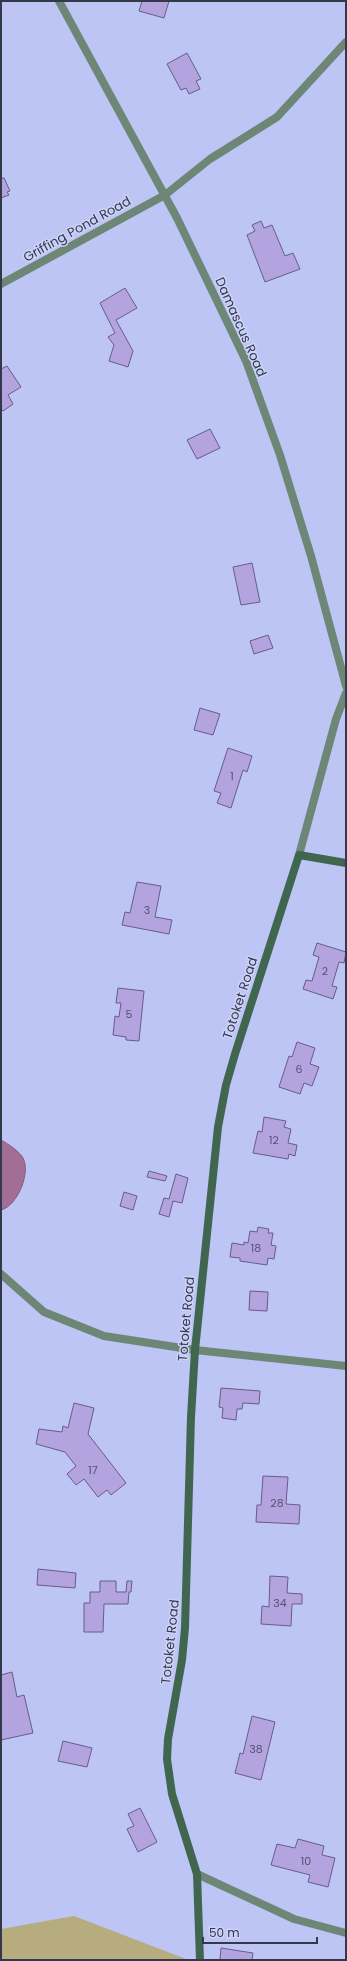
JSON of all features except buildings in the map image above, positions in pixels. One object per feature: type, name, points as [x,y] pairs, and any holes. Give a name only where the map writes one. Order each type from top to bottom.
[{"type":"main road","points":[[299,856],[346,863]]},
{"type":"main road","name":"Totoket Road","points":[[200,1960],[197,1874],[172,1794],[167,1759],[168,1739],[182,1660],[185,1628],[191,1418],[195,1350],[213,1168],[222,1104],[235,1054],[299,856]]},
{"type":"street","name":"Damascus Road","points":[[59,1],[164,195],[246,361],[283,462],[311,556],[346,686]]},
{"type":"street","name":"Griffing Pond Road","points":[[1,284],[164,195],[210,158],[276,117],[346,42]]},
{"type":"street","name":"Totoket Road","points":[[299,856],[336,719],[346,693]]},
{"type":"street","points":[[1,1274],[44,1312],[104,1336],[195,1350],[346,1366]]},
{"type":"street","points":[[197,1874],[294,1919],[346,1933]]},
{"type":"shaded area","points":[[1,1140],[21,1155],[24,1161],[25,1169],[22,1186],[18,1195],[13,1202],[1,1210]]},
{"type":"shaded area","points":[[74,1916],[186,1960],[1,1960],[1,1929]]}]
